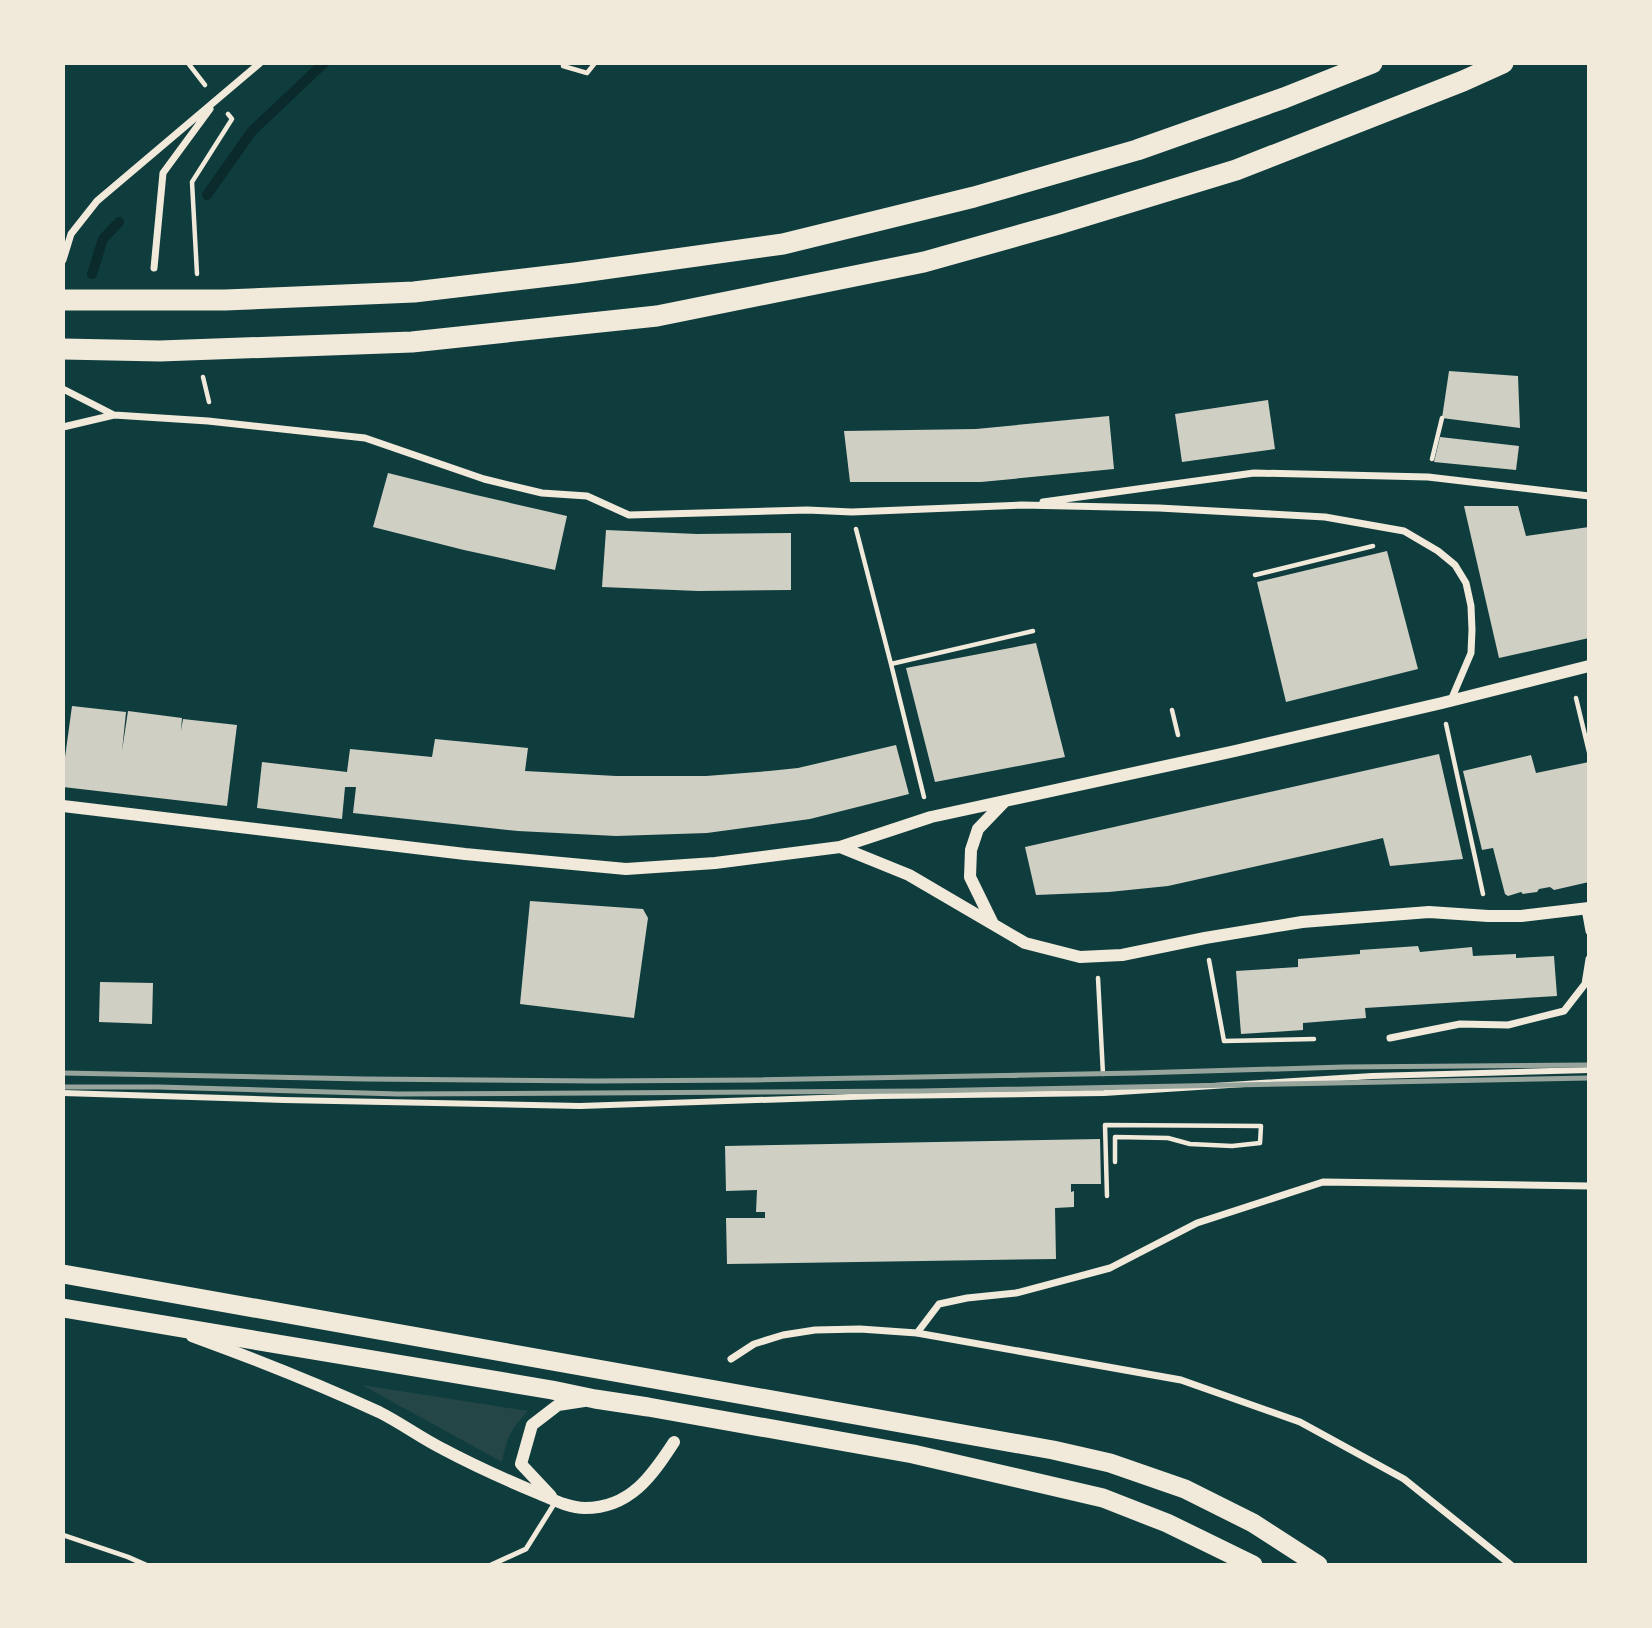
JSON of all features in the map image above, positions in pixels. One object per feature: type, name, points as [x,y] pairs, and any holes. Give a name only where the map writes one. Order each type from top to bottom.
[{"type":"highway","points":[[63,300],[225,300],[414,292],[783,244],[974,197],[1137,150],[1284,98],[1372,63]]},
{"type":"highway","points":[[63,349],[160,351],[412,342],[657,316],[923,262],[1059,225],[1236,170],[1503,63]]},
{"type":"highway","points":[[63,1274],[1053,1450],[1110,1463],[1185,1489],[1253,1523],[1318,1565]]},
{"type":"highway","points":[[63,1308],[913,1454],[1103,1498],[1167,1523],[1253,1565]]},
{"type":"street","points":[[63,260],[71,234],[97,201],[260,63]]},
{"type":"street","points":[[154,268],[163,173],[217,100]]},
{"type":"street","points":[[63,389],[114,415]]},
{"type":"street","points":[[63,428],[114,415],[208,421],[365,438],[484,479],[542,494],[587,496],[629,515],[807,510],[852,512],[1022,505],[1159,508],[1325,517],[1404,531],[1438,551],[1455,565],[1466,583],[1471,606],[1471,653],[1446,702]]},
{"type":"street","points":[[1022,505],[1254,473],[1428,477],[1589,496]]},
{"type":"street","points":[[63,806],[465,855],[626,869],[715,863],[840,847],[931,817],[1210,757],[1589,666]]},
{"type":"street","points":[[993,925],[971,877],[971,850],[978,829],[1005,801]]},
{"type":"street","points":[[840,847],[909,874],[1025,943],[1080,957],[1122,955],[1302,922],[1429,912],[1521,916],[1587,909],[1589,931]]},
{"type":"street","points":[[1391,1038],[1460,1024],[1508,1026],[1564,1011],[1585,984],[1589,959]]},
{"type":"street","points":[[63,1093],[580,1106],[880,1096],[1104,1093],[1372,1076],[1589,1070]]},
{"type":"street","points":[[917,1333],[939,1304],[1016,1293],[1110,1268],[1197,1223],[1323,1182],[1589,1186]]},
{"type":"street","points":[[162,1325],[262,1362],[381,1413],[443,1449],[509,1481],[556,1501],[583,1508],[605,1506],[632,1495],[657,1468],[674,1442]]},
{"type":"street","points":[[731,1359],[754,1344],[783,1335],[815,1330],[860,1329],[917,1333],[1181,1380],[1300,1422],[1404,1479],[1511,1565]]},
{"type":"street","points":[[556,1501],[521,1464],[532,1425],[558,1405],[595,1399]]},
{"type":"lane","points":[[491,1565],[526,1549],[556,1501]]},
{"type":"lane","points":[[63,1535],[128,1556],[146,1565]]},
{"type":"path","points":[[188,63],[217,100]]},
{"type":"path","points":[[563,63],[563,66],[587,73],[595,63]]},
{"type":"path","points":[[197,277],[192,182],[232,119]]},
{"type":"path","points":[[202,372],[209,402],[208,421]]},
{"type":"path","points":[[1428,477],[1442,418]]},
{"type":"path","points":[[859,537],[928,810],[908,814],[912,823]]},
{"type":"path","points":[[1255,575],[1382,544]]},
{"type":"path","points":[[891,664],[1033,631]]},
{"type":"path","points":[[1576,698],[1589,752]]},
{"type":"path","points":[[1446,702],[1488,916]]},
{"type":"path","points":[[1172,710],[1178,735]]},
{"type":"path","points":[[1205,938],[1224,1041],[1314,1039]]},
{"type":"path","points":[[1097,956],[1100,1031]]},
{"type":"path","points":[[1107,1196],[1105,1125],[1261,1126],[1260,1143],[1233,1146],[1189,1144],[1168,1138],[1115,1137],[1115,1162]]},
{"type":"shaded area","points":[[362,1385],[528,1411],[510,1434],[502,1462]]},
{"type":"building","points":[[1449,371],[1518,376],[1520,428],[1442,418]]},
{"type":"building","points":[[1268,400],[1275,449],[1182,462],[1175,414]]},
{"type":"building","points":[[1109,416],[1114,469],[981,482],[850,482],[844,431],[976,429]]},
{"type":"building","points":[[1440,437],[1519,446],[1516,470],[1434,462]]},
{"type":"building","points":[[388,473],[567,516],[555,570],[373,527]]},
{"type":"building","points":[[1464,506],[1518,506],[1526,536],[1589,527],[1589,638],[1499,658]]},
{"type":"building","points":[[606,530],[697,534],[791,533],[791,590],[698,591],[602,587]]},
{"type":"building","points":[[1387,551],[1418,669],[1286,702],[1257,582]]},
{"type":"building","points":[[1036,643],[1065,757],[935,782],[906,668]]},
{"type":"building","points":[[72,706],[126,712],[122,751],[128,711],[182,718],[181,731],[183,719],[237,725],[227,806],[63,787]]},
{"type":"building","points":[[435,739],[528,748],[525,771],[616,776],[706,776],[798,768],[896,745],[909,794],[810,819],[707,833],[616,836],[518,831],[353,813],[356,787],[345,787],[342,819],[257,808],[262,762],[347,772],[350,749],[432,757]]},
{"type":"building","points":[[1439,754],[1463,859],[1390,866],[1383,838],[1168,886],[1036,895],[1025,847]]},
{"type":"building","points":[[1531,755],[1536,773],[1589,762],[1589,882],[1508,896],[1505,894],[1493,848],[1482,850],[1463,771]]},
{"type":"building","points":[[530,901],[643,909],[648,918],[634,1018],[520,1004]]},
{"type":"building","points":[[1418,946],[1420,952],[1472,947],[1473,956],[1554,956],[1557,996],[1365,1008],[1366,1018],[1303,1023],[1303,1030],[1241,1034],[1236,971],[1298,967],[1298,959],[1360,954],[1360,950]]},
{"type":"building","points":[[100,982],[153,983],[152,1024],[99,1022]]},
{"type":"building","points":[[1100,1139],[1101,1184],[1071,1184],[1074,1207],[1055,1208],[1056,1259],[727,1264],[726,1218],[765,1218],[765,1212],[756,1212],[757,1190],[726,1191],[725,1146]]},
{"type":"waterway","points":[[207,195],[252,131],[324,63]]},
{"type":"waterway","points":[[92,274],[103,239],[119,222]]},
{"type":"railway","points":[[63,1073],[594,1081],[1589,1065]]},
{"type":"railway","points":[[63,1087],[398,1094],[593,1093],[920,1091],[1589,1078]]}]
